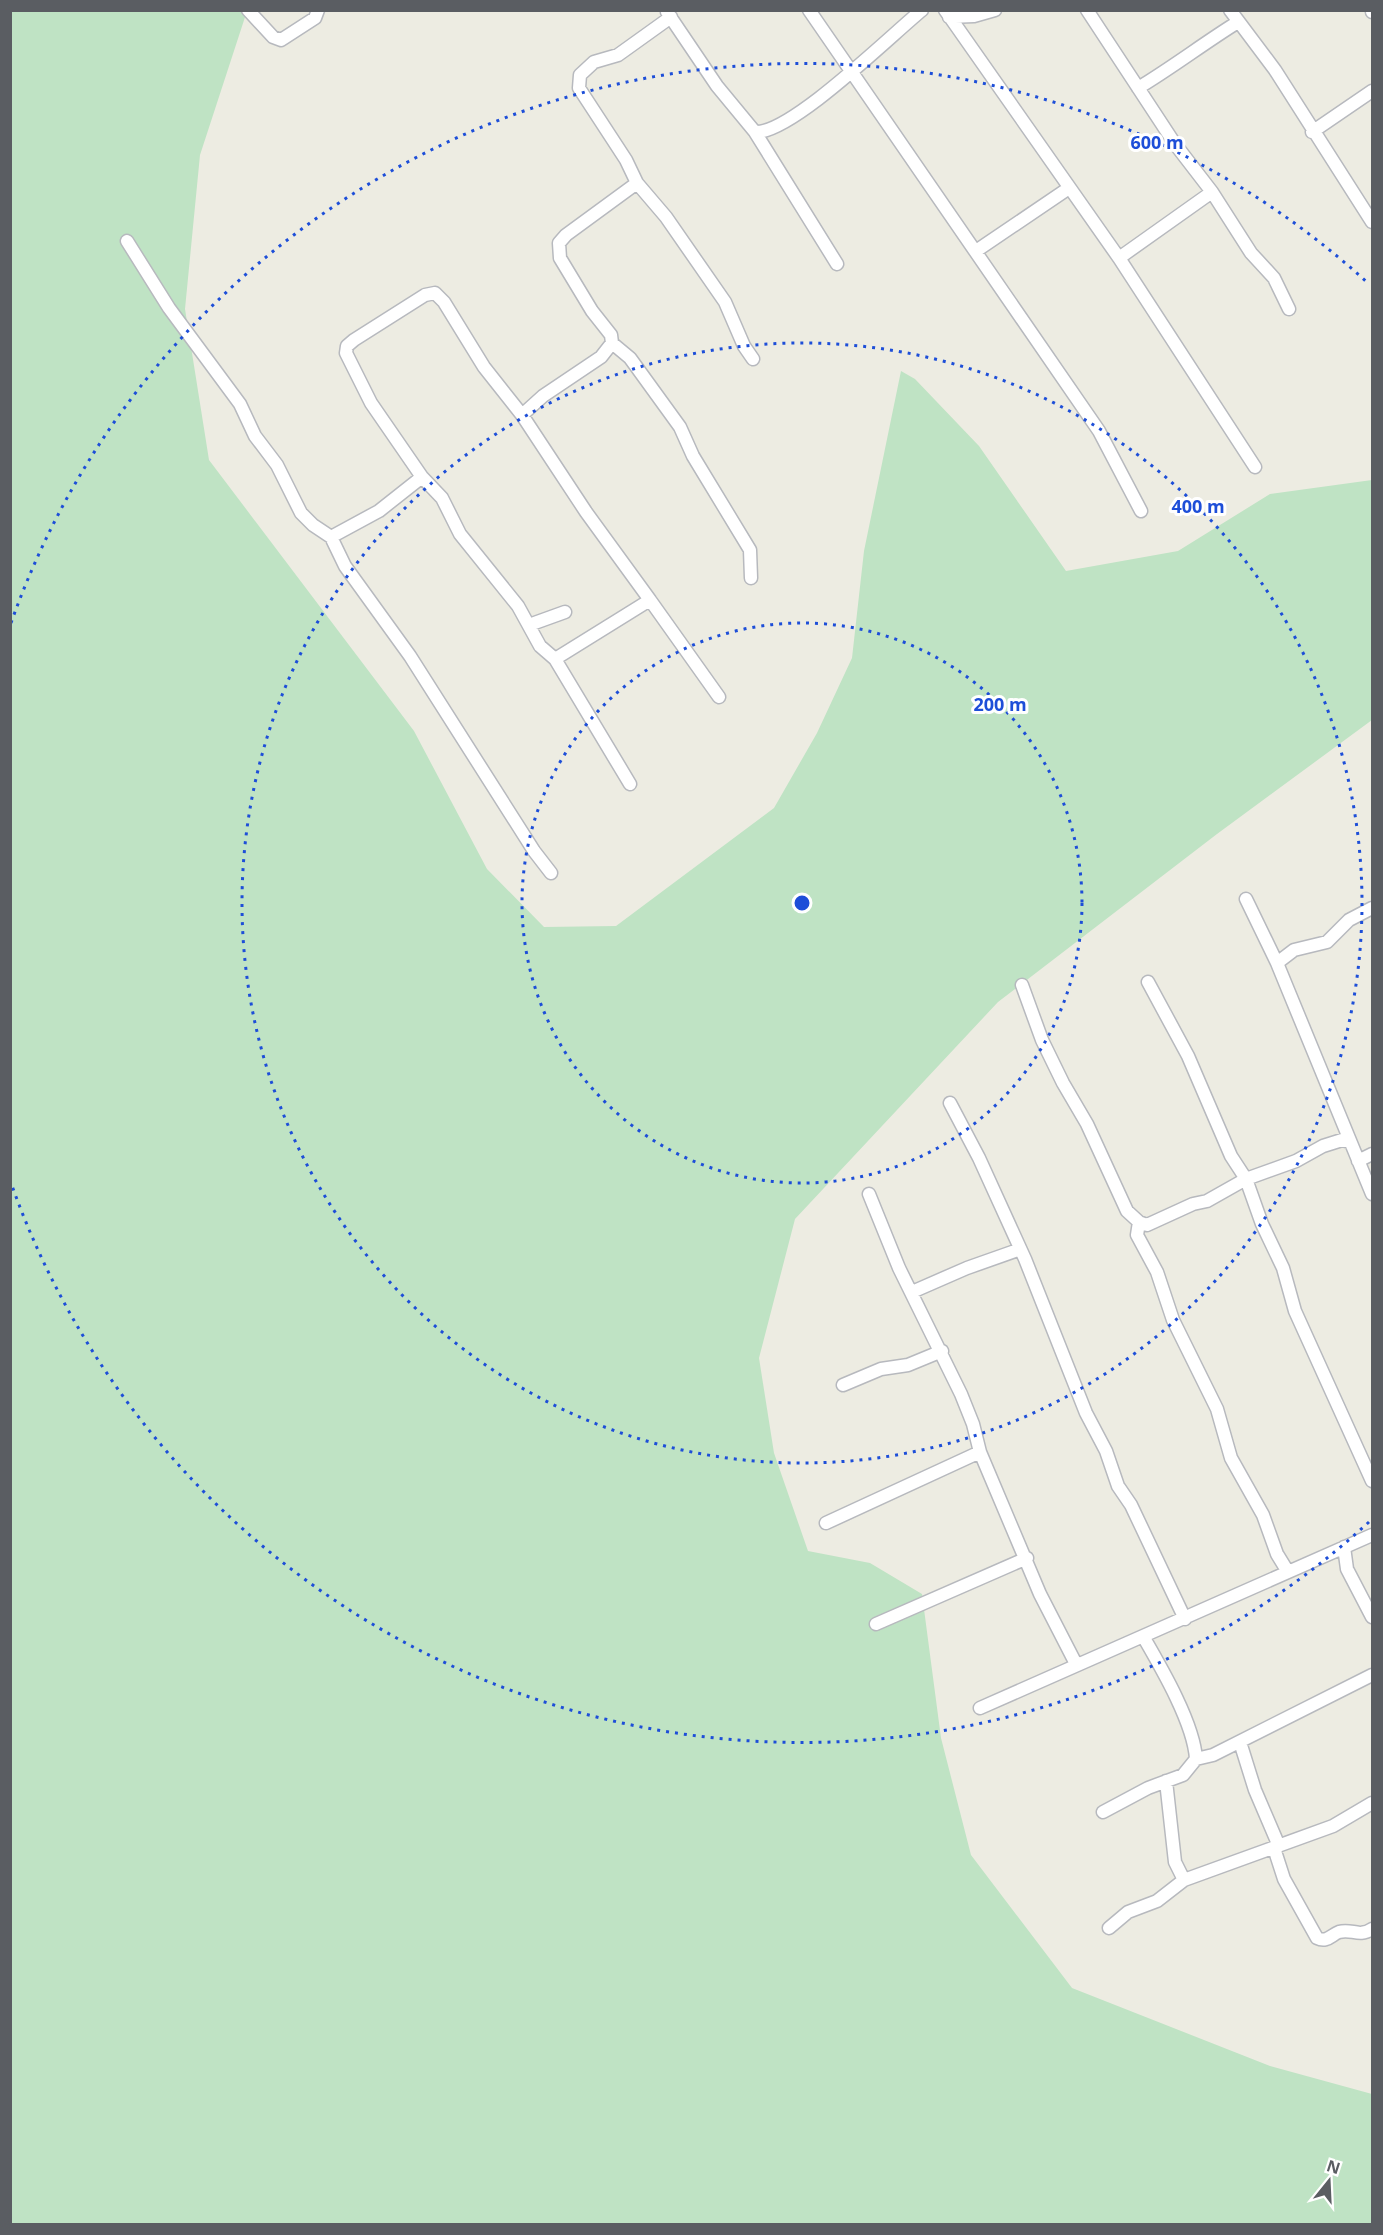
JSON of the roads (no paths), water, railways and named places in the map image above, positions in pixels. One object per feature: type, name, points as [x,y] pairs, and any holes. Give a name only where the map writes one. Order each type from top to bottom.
[{"type":"street","points":[[248,10],[273,37],[281,40],[315,18],[318,10]]},
{"type":"street","points":[[809,10],[1099,431],[1141,511]]},
{"type":"street","points":[[755,132],[777,128],[851,72],[922,10]]},
{"type":"street","points":[[947,14],[974,16],[995,10]]},
{"type":"street","points":[[1087,10],[1175,144],[1212,192],[1251,253],[1274,279],[1289,309]]},
{"type":"street","points":[[1230,10],[1275,70],[1312,132],[1372,222]]},
{"type":"street","points":[[753,359],[744,346],[725,302],[666,217],[638,183],[626,160],[579,88],[577,82],[585,69],[594,62],[618,54],[669,14],[717,86],[755,132],[837,264]]},
{"type":"street","points":[[947,14],[1119,258],[1255,467]]},
{"type":"street","points":[[1138,88],[1186,60],[1213,37],[1238,22]]},
{"type":"street","points":[[1312,132],[1372,91]]},
{"type":"street","points":[[638,183],[566,235],[559,243],[558,250],[592,311],[611,335],[612,343],[630,358],[680,427],[693,456],[750,550],[751,578]]},
{"type":"street","points":[[976,251],[1069,188]]},
{"type":"street","points":[[1119,258],[1212,192]]},
{"type":"street","points":[[127,241],[185,332],[216,368],[240,404],[255,436],[277,465],[301,513],[331,537],[345,566],[410,656],[534,851],[551,873]]},
{"type":"street","points":[[630,784],[555,659],[540,646],[530,625],[498,579],[460,534],[442,498],[422,477],[371,403],[346,353],[347,346],[425,295],[435,293],[444,302],[484,367],[522,415],[586,512],[719,697]]},
{"type":"street","points":[[522,415],[543,396],[601,357],[612,343]]},
{"type":"street","points":[[331,537],[379,511],[422,477]]},
{"type":"street","points":[[555,659],[650,600]]},
{"type":"street","points":[[530,625],[565,612]]},
{"type":"street","points":[[1246,899],[1277,963],[1372,1194]]},
{"type":"street","points":[[1277,963],[1294,950],[1327,942],[1349,920],[1372,908]]},
{"type":"street","points":[[1148,982],[1188,1056],[1232,1156],[1246,1179],[1262,1224],[1283,1268],[1295,1311],[1372,1481]]},
{"type":"street","points":[[1022,985],[1042,1040],[1063,1083],[1087,1124],[1127,1211],[1139,1222],[1147,1225],[1193,1203],[1207,1201],[1246,1179],[1296,1161],[1332,1142],[1350,1142]]},
{"type":"street","points":[[950,1103],[979,1158],[1086,1413],[1106,1451],[1118,1486],[1131,1505],[1185,1619]]},
{"type":"street","points":[[1358,1161],[1372,1154]]},
{"type":"street","points":[[869,1194],[898,1268],[942,1351],[973,1424],[980,1452],[1027,1558],[1040,1594],[1076,1664]]},
{"type":"street","points":[[1139,1222],[1137,1235],[1157,1272],[1173,1320],[1217,1409],[1231,1458],[1263,1515],[1277,1554],[1288,1572]]},
{"type":"street","points":[[912,1292],[967,1268],[1018,1250]]},
{"type":"street","points":[[843,1385],[881,1369],[908,1365],[942,1351]]},
{"type":"street","points":[[826,1523],[980,1452]]},
{"type":"street","points":[[980,1708],[1076,1664],[1144,1638],[1372,1535]]},
{"type":"street","points":[[1344,1547],[1347,1569],[1372,1617]]},
{"type":"street","points":[[876,1624],[1027,1558]]},
{"type":"street","points":[[1144,1638],[1172,1690],[1195,1747],[1196,1759]]},
{"type":"street","points":[[1103,1812],[1148,1788],[1183,1775],[1196,1759],[1213,1755],[1372,1675]]},
{"type":"street","points":[[1240,1742],[1255,1790],[1277,1847],[1284,1879],[1317,1938],[1327,1939],[1345,1931],[1360,1935],[1372,1929]]},
{"type":"street","points":[[1166,1782],[1174,1862],[1184,1880]]},
{"type":"street","points":[[1109,1928],[1128,1911],[1157,1901],[1184,1880],[1333,1826],[1372,1803]]}]
